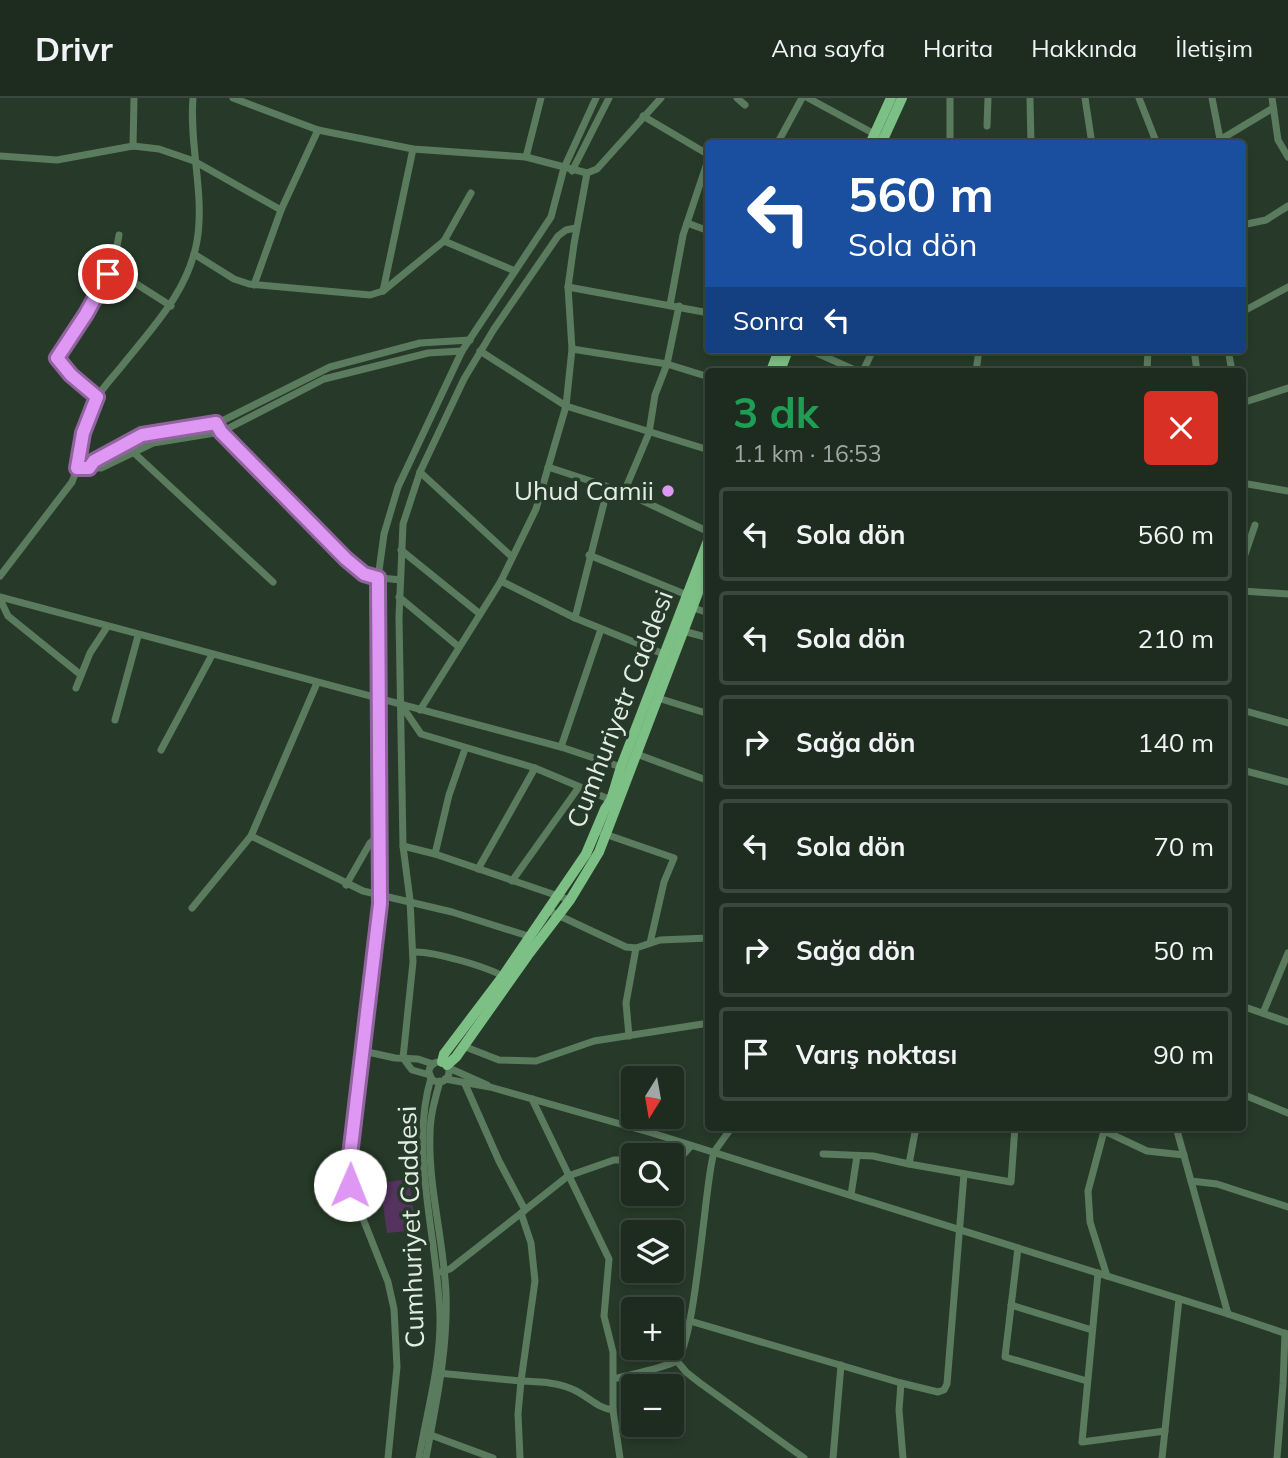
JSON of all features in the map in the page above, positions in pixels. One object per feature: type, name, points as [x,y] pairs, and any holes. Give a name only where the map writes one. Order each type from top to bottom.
[{"type":"main road","points":[[880,140],[891,98]]},
{"type":"main road","points":[[881,140],[902,98]]},
{"type":"main road","name":"Cumhuriyetr Caddesi","points":[[443,1065],[444,1054],[506,978],[528,936],[601,833],[605,809],[611,800],[621,767],[632,753],[705,550]]},
{"type":"main road","points":[[443,1065],[463,1046],[506,978],[570,900],[599,852],[601,833],[657,698],[668,655],[683,631],[687,602],[705,571]]},
{"type":"street","points":[[133,146],[134,98]]},
{"type":"street","points":[[0,576],[72,482],[83,433],[97,397],[171,306],[186,279],[194,254],[199,214],[192,133],[193,98]]},
{"type":"street","points":[[233,98],[318,130],[413,149],[526,158],[587,173],[597,169],[661,98]]},
{"type":"street","points":[[526,158],[541,98]]},
{"type":"street","points":[[388,1458],[397,1367],[394,1309],[388,1282],[354,1196],[349,1175],[380,895],[378,578],[384,534],[398,486],[463,351],[551,217],[596,98]]},
{"type":"street","points":[[568,169],[608,98]]},
{"type":"street","points":[[737,98],[745,105]]},
{"type":"street","points":[[779,140],[805,98],[878,140]]},
{"type":"street","points":[[950,98],[950,140]]},
{"type":"street","points":[[987,126],[988,98]]},
{"type":"street","points":[[1030,98],[1031,140]]},
{"type":"street","points":[[1085,98],[1091,140]]},
{"type":"street","points":[[1139,98],[1155,140]]},
{"type":"street","points":[[1212,98],[1214,140]]},
{"type":"street","points":[[1272,98],[1278,140],[1288,157]]},
{"type":"street","points":[[1217,140],[1273,108]]},
{"type":"street","points":[[643,116],[705,154]]},
{"type":"street","points":[[254,285],[281,210],[318,130]]},
{"type":"street","points":[[0,156],[43,160],[70,159],[133,146],[159,149],[194,161],[281,210]]},
{"type":"street","points":[[383,291],[413,149]]},
{"type":"street","points":[[670,305],[687,223],[705,168]]},
{"type":"street","points":[[420,710],[501,581],[536,509],[566,406],[572,349],[568,287],[587,173]]},
{"type":"street","points":[[194,254],[234,279],[254,285],[361,296],[383,291],[444,241],[471,193]]},
{"type":"street","points":[[1246,224],[1266,220],[1288,206]]},
{"type":"street","points":[[687,223],[705,229]]},
{"type":"street","points":[[576,228],[566,230],[558,236],[480,351],[420,472],[403,524],[399,597],[403,846],[413,952],[412,985],[402,1058],[412,1070],[442,1080],[490,1087],[691,1146],[959,1228],[1286,1333],[1277,1458]]},
{"type":"street","points":[[97,397],[71,375],[57,358],[113,269],[120,235]]},
{"type":"street","points":[[444,241],[515,271]]},
{"type":"street","points":[[113,269],[171,306]]},
{"type":"street","points":[[568,287],[705,312]]},
{"type":"street","points":[[1246,310],[1288,287]]},
{"type":"street","points":[[624,492],[649,433],[655,395],[667,364],[679,306]]},
{"type":"street","points":[[89,468],[94,461],[142,435],[216,423],[330,367],[420,343],[470,340]]},
{"type":"street","points":[[572,349],[667,364],[705,376]]},
{"type":"street","points":[[77,468],[101,468],[153,443],[221,432],[324,379],[428,353],[463,351]]},
{"type":"street","points":[[480,351],[566,406],[705,449]]},
{"type":"street","points":[[819,354],[850,368]]},
{"type":"street","points":[[1246,402],[1288,388]]},
{"type":"street","points":[[216,423],[221,432],[346,559],[364,574],[400,580]]},
{"type":"street","points":[[132,451],[273,582]]},
{"type":"street","points":[[548,467],[624,492],[705,530]]},
{"type":"street","points":[[420,472],[512,557]]},
{"type":"street","points":[[1246,483],[1288,491]]},
{"type":"street","points":[[575,618],[608,487]]},
{"type":"street","points":[[1246,551],[1255,525]]},
{"type":"street","points":[[401,550],[480,614]]},
{"type":"street","points":[[589,555],[705,611]]},
{"type":"street","points":[[501,581],[575,618],[668,655]]},
{"type":"street","points":[[1246,591],[1288,594]]},
{"type":"street","points":[[399,597],[459,647]]},
{"type":"street","points":[[0,598],[561,747],[621,767]]},
{"type":"street","points":[[0,598],[8,616],[81,675]]},
{"type":"street","points":[[76,688],[90,653],[107,627]]},
{"type":"street","points":[[561,747],[601,629]]},
{"type":"street","points":[[683,631],[705,637]]},
{"type":"street","points":[[115,720],[138,636]]},
{"type":"street","points":[[161,750],[212,655]]},
{"type":"street","points":[[192,908],[251,836],[317,683]]},
{"type":"street","points":[[657,698],[705,712]]},
{"type":"street","points":[[402,705],[421,734],[534,768],[611,800]]},
{"type":"street","points":[[1246,711],[1288,723]]},
{"type":"street","points":[[435,854],[449,795],[465,749]]},
{"type":"street","points":[[632,753],[705,780]]},
{"type":"street","points":[[478,869],[534,768]]},
{"type":"street","points":[[1246,770],[1288,782]]},
{"type":"street","points":[[512,881],[579,787]]},
{"type":"street","points":[[601,833],[674,858],[664,882],[650,943]]},
{"type":"street","points":[[346,885],[370,843],[379,835]]},
{"type":"street","points":[[251,836],[346,885],[410,900],[528,936]]},
{"type":"street","points":[[403,846],[435,854],[570,900]]},
{"type":"street","points":[[547,910],[621,946],[636,948],[660,940],[705,938]]},
{"type":"street","points":[[629,1036],[626,1003],[636,948]]},
{"type":"street","points":[[413,952],[428,953],[506,978]]},
{"type":"street","points":[[1263,1013],[1288,953]]},
{"type":"street","points":[[1246,1007],[1288,1023]]},
{"type":"street","points":[[463,1046],[499,1060],[525,1062],[547,1059],[594,1041],[705,1024]]},
{"type":"street","points":[[363,1051],[443,1065],[490,1087]]},
{"type":"street","name":"Cumhuriyet Caddesi","points":[[419,1458],[427,1434],[439,1373],[446,1336],[445,1271],[430,1144],[431,1122],[442,1080],[449,1074],[443,1065],[429,1069],[423,1138],[436,1273],[439,1373]]},
{"type":"street","points":[[465,1084],[523,1212],[531,1244],[535,1281],[518,1413],[520,1458]]},
{"type":"street","points":[[1246,1096],[1288,1113]]},
{"type":"street","points":[[532,1099],[609,1259],[604,1316],[611,1344],[613,1410],[620,1458]]},
{"type":"street","points":[[614,1379],[677,1361],[682,1353],[690,1321],[710,1170],[714,1153],[729,1131]]},
{"type":"street","points":[[909,1164],[914,1131]]},
{"type":"street","points":[[823,1154],[873,1156],[1011,1182],[1015,1131]]},
{"type":"street","points":[[1104,1131],[1088,1191],[1090,1222],[1107,1276]]},
{"type":"street","points":[[1106,1131],[1147,1151],[1184,1155]]},
{"type":"street","points":[[1177,1131],[1228,1314]]},
{"type":"street","points":[[684,1155],[691,1146]]},
{"type":"street","points":[[851,1195],[857,1156]]},
{"type":"street","points":[[436,1273],[445,1271],[568,1175],[621,1160]]},
{"type":"street","points":[[690,1321],[901,1383],[941,1392],[946,1387],[955,1306],[964,1174]]},
{"type":"street","points":[[1191,1181],[1217,1184],[1288,1207]]},
{"type":"street","points":[[1018,1248],[1005,1357],[1087,1381]]},
{"type":"street","points":[[1097,1273],[1082,1442],[1165,1431]]},
{"type":"street","points":[[1163,1458],[1179,1299]]},
{"type":"street","points":[[1011,1305],[1092,1330]]},
{"type":"street","points":[[677,1361],[685,1372],[804,1458]]},
{"type":"street","points":[[833,1458],[841,1365]]},
{"type":"street","points":[[439,1373],[565,1386],[577,1391],[598,1407],[613,1410]]},
{"type":"street","points":[[901,1383],[899,1410],[903,1458]]},
{"type":"street","points":[[427,1434],[494,1458]]},
{"type":"street","name":"Cumhuriyet Caddesi","points":[[426,1458],[427,1434]]},
{"type":"shaded area","points":[[409,1179],[416,1230],[387,1233],[380,1183]]},
{"type":"place","name":"Uhud Camii","points":[[668,491]]},
{"type":"route","points":[[108,274],[57,358],[71,375],[97,397],[83,433],[77,468],[89,468],[94,461],[142,435],[216,423],[221,432],[346,559],[364,574],[378,578],[380,904],[349,1164],[350,1185]]}]
